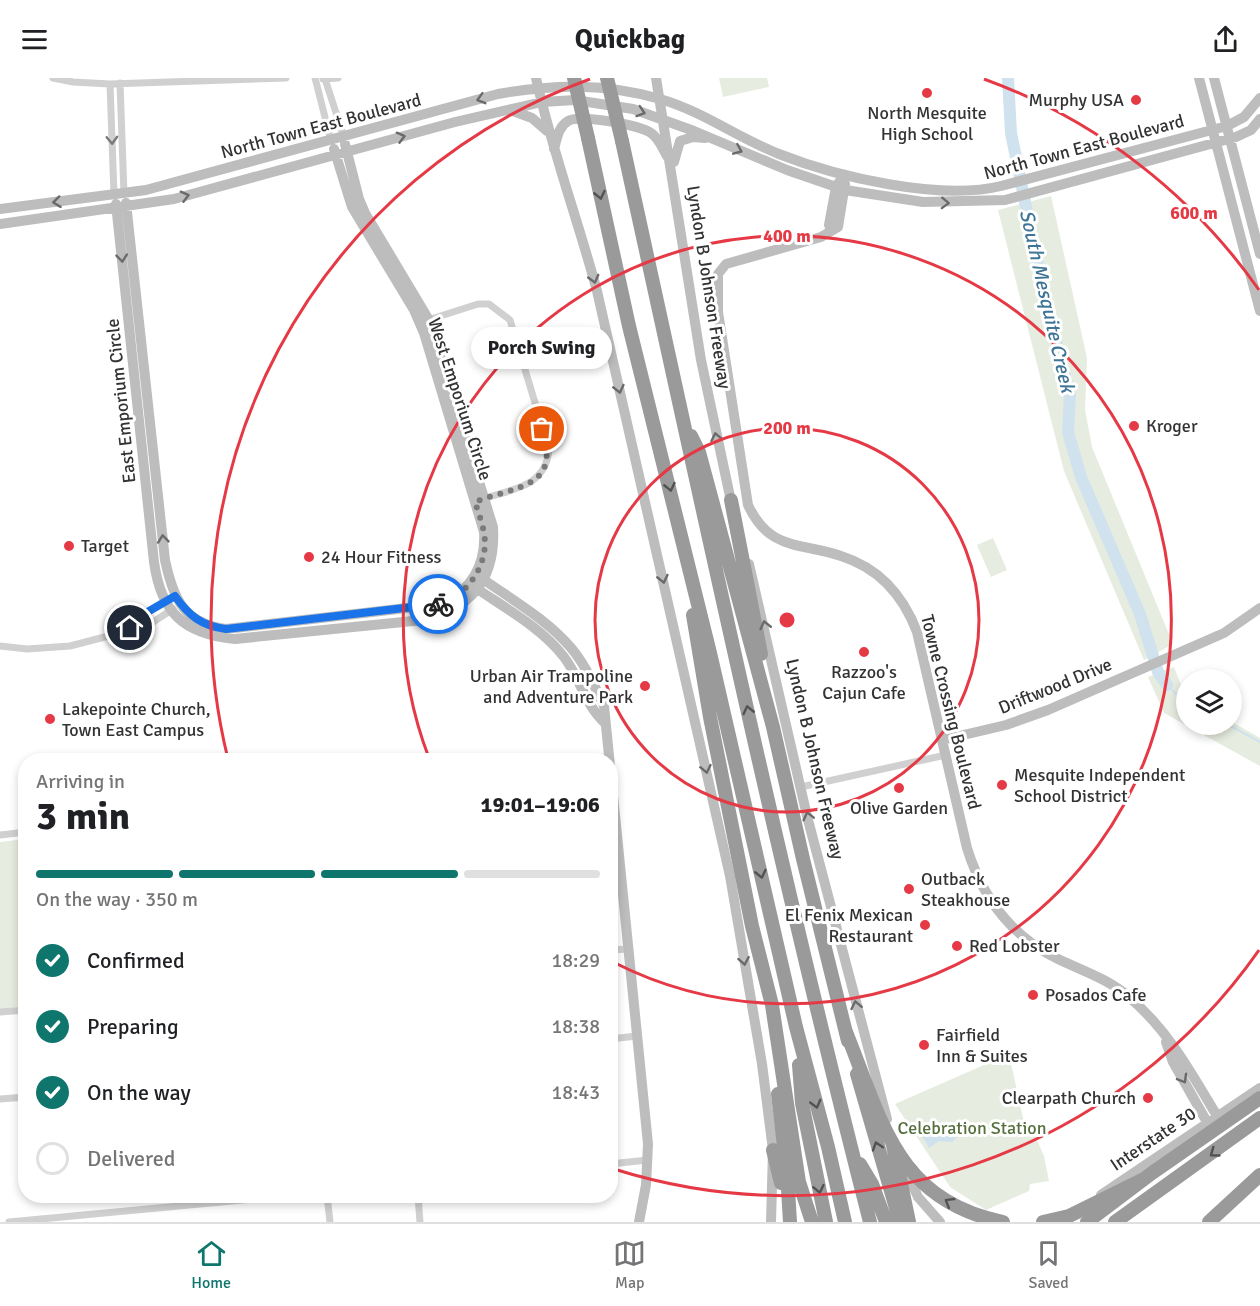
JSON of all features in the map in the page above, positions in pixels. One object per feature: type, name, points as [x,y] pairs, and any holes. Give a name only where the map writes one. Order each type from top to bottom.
[{"type":"highway","points":[[574,78],[629,326],[796,1028],[828,1147],[845,1222]]},
{"type":"highway","points":[[607,78],[679,410],[870,1222]]},
{"type":"highway","points":[[679,410],[699,452],[773,727],[846,1032],[900,1222]]},
{"type":"highway","points":[[730,501],[764,668],[768,710]]},
{"type":"highway","points":[[688,567],[692,610],[710,717],[765,979],[765,1006],[792,1171],[790,1222]]},
{"type":"highway","points":[[796,1028],[802,1103],[826,1222]]},
{"type":"highway","points":[[846,1032],[888,1136],[906,1166],[924,1186],[947,1202],[965,1212],[1003,1222]]},
{"type":"highway","points":[[1087,1222],[1222,1118],[1260,1098]]},
{"type":"highway","points":[[1115,1222],[1260,1118]]},
{"type":"highway","points":[[890,1131],[909,1222]]},
{"type":"highway","points":[[773,1150],[795,1222]]},
{"type":"highway","points":[[852,1151],[872,1184],[886,1222]]},
{"type":"highway","points":[[792,1171],[812,1222]]},
{"type":"highway","points":[[1210,1222],[1260,1175]]},
{"type":"highway","points":[[1043,1222],[1069,1216],[1142,1180]]},
{"type":"main road","name":"Lyndon B Johnson Freeway","points":[[656,78],[701,360],[730,501],[763,615],[801,787],[861,1029],[890,1131],[911,1185],[940,1222]]},
{"type":"main road","points":[[1199,78],[1260,310]]},
{"type":"main road","points":[[1214,78],[1260,255]]},
{"type":"main road","name":"North Town East Boulevard","points":[[0,209],[119,195],[332,141],[537,82],[588,86],[661,99],[719,123],[778,154],[844,174],[924,188],[977,192],[1227,126],[1244,117],[1260,98]]},
{"type":"main road","points":[[537,82],[554,152],[577,216],[597,291],[728,864],[762,1064],[773,1150],[771,1222]]},
{"type":"main road","name":"North Town East Boulevard","points":[[0,224],[174,199],[335,154],[542,102],[574,100],[610,104],[664,120],[787,170],[840,188],[923,202],[1005,200],[1230,139],[1251,130],[1260,119]]},
{"type":"main road","points":[[504,110],[522,112],[539,123],[549,134]]},
{"type":"main road","points":[[554,152],[561,127],[570,120],[582,118],[643,129],[658,140],[672,169]]},
{"type":"main road","name":"West Emporium Circle","points":[[344,137],[358,199],[384,252]]},
{"type":"main road","points":[[672,169],[680,141],[693,137],[714,139]]},
{"type":"main road","name":"West Emporium Circle","points":[[332,141],[346,195],[384,252],[424,321],[480,500],[493,527],[494,545],[491,564],[476,582]]},
{"type":"main road","points":[[1115,155],[1115,170]]},
{"type":"main road","name":"Towne Crossing Boulevard","points":[[844,174],[840,188],[838,227],[821,237],[726,264],[718,274],[718,312],[745,496],[752,514],[775,537],[797,547],[830,552],[861,563],[894,589],[911,615],[917,632],[972,863],[996,908],[1015,930],[1042,950],[1121,990],[1146,1013],[1182,1056],[1222,1118]]},
{"type":"main road","points":[[923,202],[924,188]]},
{"type":"main road","name":"East Emporium Circle","points":[[119,195],[123,208],[155,516],[158,587],[168,606]]},
{"type":"main road","name":"East Emporium Circle","points":[[155,516],[165,560],[178,600]]},
{"type":"main road","points":[[168,606],[187,626],[210,637],[235,639],[355,615],[441,604],[476,582]]},
{"type":"main road","points":[[178,600],[197,620],[217,628],[276,630],[356,627],[441,616],[458,608],[476,582]]},
{"type":"main road","points":[[476,582],[546,631],[564,656],[594,713],[605,723],[609,753]]},
{"type":"main road","name":"Driftwood Drive","points":[[942,740],[1022,720],[1224,633],[1260,609]]},
{"type":"main road","points":[[355,615],[356,627]]},
{"type":"main road","points":[[618,881],[629,949],[648,1161],[639,1222]]},
{"type":"main road","name":"Towne Crossing Boulevard","points":[[1163,1035],[1173,1062],[1207,1122]]},
{"type":"main road","name":"Interstate 30","points":[[1067,1222],[1090,1203],[1207,1122],[1222,1118],[1260,1088]]},
{"type":"street","points":[[53,78],[73,82],[110,84],[286,78]]},
{"type":"street","points":[[332,141],[316,78],[338,78]]},
{"type":"street","points":[[325,79],[344,137]]},
{"type":"street","points":[[119,195],[120,83]]},
{"type":"street","points":[[110,84],[119,195]]},
{"type":"street","points":[[424,321],[478,304],[489,304],[510,320],[549,449],[548,464],[534,481],[480,500]]},
{"type":"street","points":[[130,628],[144,614],[178,600]]},
{"type":"street","points":[[0,646],[27,649],[70,646],[130,628],[147,626],[168,606]]},
{"type":"street","points":[[801,787],[946,755]]},
{"type":"street","points":[[0,835],[18,833]]},
{"type":"street","points":[[618,950],[629,949]]},
{"type":"street","points":[[0,1012],[18,1011]]},
{"type":"street","points":[[618,1038],[637,1036]]},
{"type":"street","points":[[0,1099],[18,1098]]},
{"type":"street","points":[[618,1163],[648,1161]]},
{"type":"street","points":[[9,1222],[211,1203]]},
{"type":"street","points":[[328,1203],[330,1222]]},
{"type":"street","points":[[419,1203],[420,1222]]},
{"type":"green space","points":[[719,78],[767,78],[769,87],[723,97]]},
{"type":"green space","points":[[1051,196],[1087,358],[1085,410],[1092,447],[1173,644],[1144,660],[1064,471],[998,210]]},
{"type":"green space","points":[[993,538],[1007,570],[991,577],[977,545]]},
{"type":"green space","points":[[1174,667],[1176,672],[1176,720],[1164,713],[1148,677]]},
{"type":"green space","points":[[1242,728],[1260,738],[1260,766],[1204,735],[1242,735]]},
{"type":"green space","points":[[18,840],[18,1007],[0,1009],[0,842]]},
{"type":"green space","name":"Celebration Station","points":[[1009,1054],[1025,1127],[1032,1129],[1044,1156],[1049,1181],[1030,1184],[1029,1191],[986,1210],[950,1187],[895,1104]]},
{"type":"water","points":[[939,1122],[948,1125],[954,1122],[961,1133],[952,1142],[939,1141],[929,1148],[921,1134]]},
{"type":"waterway","name":"South Mesquite Creek","points":[[1008,78],[1011,133],[1046,305],[1070,395],[1068,432],[1081,477],[1140,614],[1158,672],[1167,685]]},
{"type":"waterway","points":[[1167,685],[1176,694]]},
{"type":"waterway","points":[[1242,732],[1260,742]]},
{"type":"way so far","points":[[438,604],[450,600],[468,586],[483,557],[484,532],[475,502],[534,481],[543,473],[548,464],[549,449],[542,429]]},
{"type":"place","name":"North Mesquite High School","points":[[927,93]]},
{"type":"place","name":"Murphy USA","points":[[1136,100]]},
{"type":"place","name":"Kroger","points":[[1134,426]]},
{"type":"place","name":"Porch Swing","points":[[542,429]]},
{"type":"place","name":"Target","points":[[69,546]]},
{"type":"place","name":"24 Hour Fitness","points":[[309,557]]},
{"type":"place","name":"Razzoo's Cajun Cafe","points":[[864,652]]},
{"type":"place","name":"Urban Air Trampoline and Adventure Park","points":[[645,686]]},
{"type":"place","name":"Lakepointe Church, Town East Campus","points":[[50,719]]},
{"type":"place","name":"Mesquite Independent School District","points":[[1002,785]]},
{"type":"place","name":"Olive Garden","points":[[899,788]]},
{"type":"place","name":"Outback Steakhouse","points":[[909,889]]},
{"type":"place","name":"El Fenix Mexican Restaurant","points":[[925,925]]},
{"type":"place","name":"Red Lobster","points":[[957,946]]},
{"type":"place","name":"Posados Cafe","points":[[1033,995]]},
{"type":"place","name":"Fairfield Inn & Suites","points":[[924,1045]]},
{"type":"place","name":"Clearpath Church","points":[[1148,1098]]},
{"type":"route","points":[[130,628],[144,614],[175,596],[187,613],[197,620],[208,626],[226,629],[438,604]]}]
